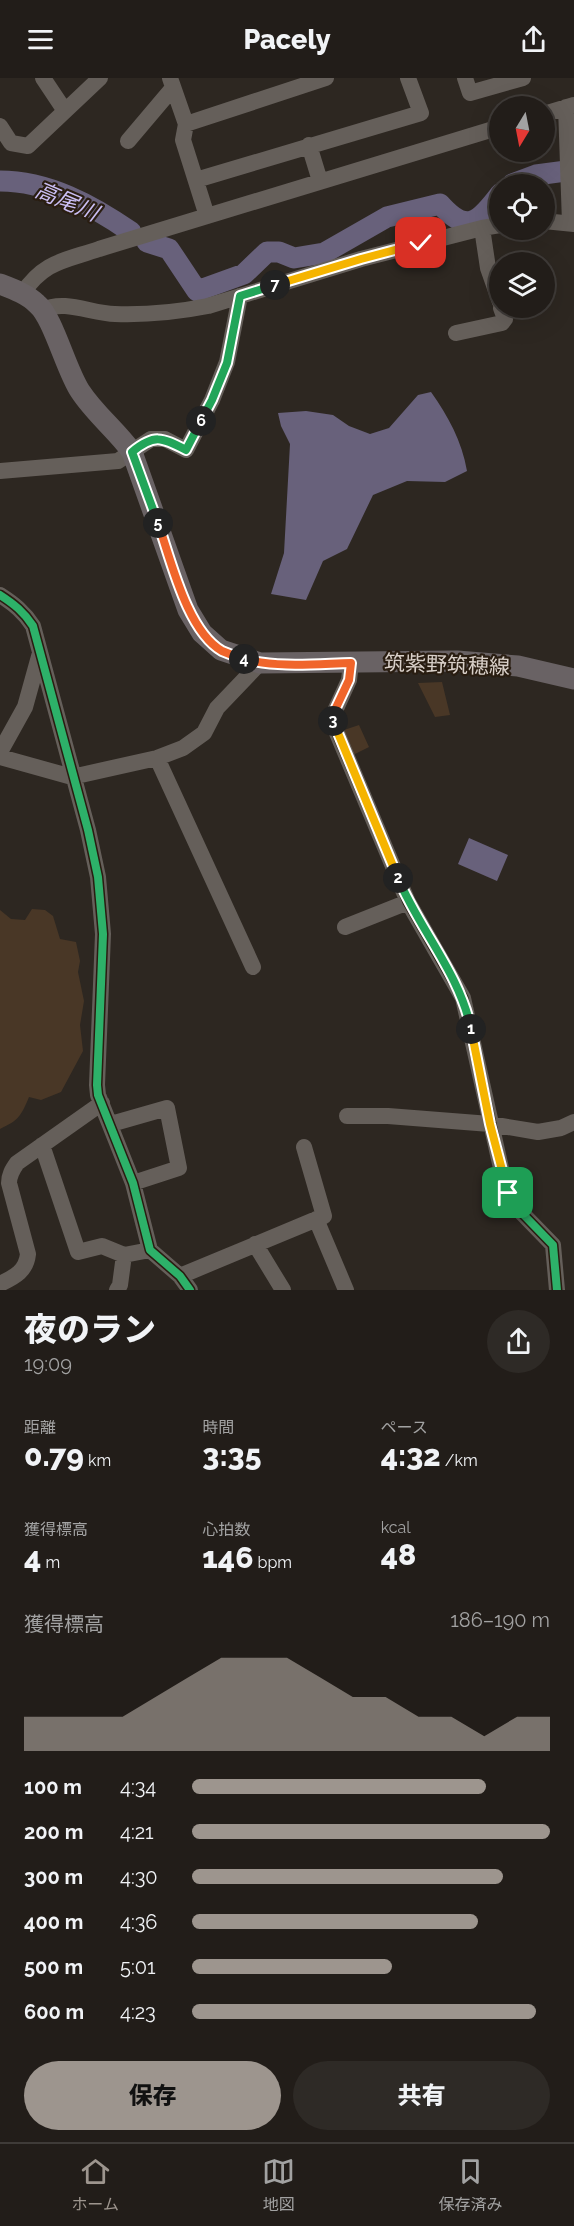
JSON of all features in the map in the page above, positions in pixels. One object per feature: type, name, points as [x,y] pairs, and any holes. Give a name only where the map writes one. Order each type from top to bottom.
[{"type":"main road","name":"筑紫野筑穂線","points":[[0,284],[22,294],[43,310],[79,389],[95,412],[121,437],[132,452],[188,610],[202,633],[221,650],[260,663],[457,661],[518,666],[574,679]]},
{"type":"street","points":[[44,78],[65,111]]},
{"type":"street","points":[[0,126],[11,143],[28,146],[100,78]]},
{"type":"street","points":[[186,124],[326,78]]},
{"type":"street","points":[[196,180],[421,113],[408,78]]},
{"type":"street","points":[[465,78],[470,93],[523,78]]},
{"type":"street","points":[[171,84],[186,124],[183,140],[207,216]]},
{"type":"street","points":[[128,141],[171,84]]},
{"type":"street","points":[[555,111],[570,106],[569,160],[572,224],[555,222]]},
{"type":"street","points":[[22,294],[35,276],[51,265],[489,130]]},
{"type":"street","points":[[309,145],[320,181]]},
{"type":"street","points":[[43,310],[54,304],[114,314],[185,311],[361,259],[489,227]]},
{"type":"street","points":[[482,228],[489,271]]},
{"type":"street","points":[[0,471],[118,461],[151,439],[165,439],[186,450],[212,400],[227,363],[240,296]]},
{"type":"street","points":[[456,333],[502,323],[505,318]]},
{"type":"street","points":[[0,595],[15,604],[33,626],[88,830],[98,877],[103,934],[97,1085],[133,1183],[150,1250],[180,1276],[190,1290]]},
{"type":"street","points":[[0,752],[25,707],[40,653]]},
{"type":"street","points":[[0,757],[72,777],[158,758],[179,750],[204,733],[217,708],[260,663]]},
{"type":"street","points":[[351,663],[349,680],[334,712],[334,726],[408,902],[463,998],[490,1124],[508,1193],[517,1208],[553,1245],[557,1290]]},
{"type":"street","points":[[158,758],[254,967]]},
{"type":"street","points":[[345,927],[408,902]]},
{"type":"street","points":[[0,1284],[19,1275],[27,1262],[9,1176],[17,1163],[102,1103]]},
{"type":"street","points":[[111,1124],[167,1108],[179,1168],[133,1183]]},
{"type":"street","points":[[347,1116],[388,1116],[490,1124],[548,1132],[574,1122]]},
{"type":"street","points":[[42,1145],[78,1252],[102,1246],[124,1255],[150,1250]]},
{"type":"street","points":[[180,1276],[324,1216],[304,1147]]},
{"type":"street","points":[[315,1219],[346,1290]]},
{"type":"street","points":[[255,1244],[283,1290]]},
{"type":"street","points":[[117,1290],[120,1285],[124,1255]]},
{"type":"shaded area","points":[[431,392],[454,429],[467,471],[445,482],[407,481],[373,495],[347,549],[323,561],[306,600],[271,594],[284,553],[290,444],[281,426],[278,413],[306,411],[333,415],[349,426],[370,434],[389,428],[418,395]]},
{"type":"shaded area","points":[[442,682],[450,715],[435,717],[418,683]]},
{"type":"shaded area","points":[[359,725],[369,747],[355,754],[350,753],[344,730]]},
{"type":"shaded area","points":[[469,838],[508,855],[497,881],[458,864]]},
{"type":"shaded area","points":[[32,909],[45,910],[53,916],[60,939],[76,942],[80,961],[78,972],[84,1001],[80,1025],[83,1051],[61,1092],[41,1100],[29,1097],[19,1117],[0,1129],[0,910],[11,919],[25,920]]},
{"type":"waterway","name":"高尾川","points":[[544,174],[574,170]]},
{"type":"waterway","name":"高尾川","points":[[0,181],[35,185],[69,196],[131,232]]},
{"type":"waterway","name":"高尾川","points":[[147,242],[169,249],[197,291],[244,274],[267,252],[279,252],[294,258],[324,253],[387,217],[440,204],[449,213],[465,222],[478,218],[489,207]]},
{"type":"cycle path","points":[[0,595],[18,609],[33,626],[88,830],[98,877],[103,934],[98,1095],[133,1183],[150,1250],[180,1276],[190,1290]]},
{"type":"cycle path","points":[[351,663],[349,680],[334,713],[334,726],[408,902],[463,998],[505,1186],[517,1208],[553,1245],[557,1290]]},
{"type":"route","points":[[421,243],[240,296],[227,363],[212,400],[186,450],[165,439],[151,439],[132,452],[188,610],[202,633],[221,650],[260,663],[351,663],[349,680],[334,712],[334,726],[408,902],[463,998],[490,1124],[508,1193]]}]
